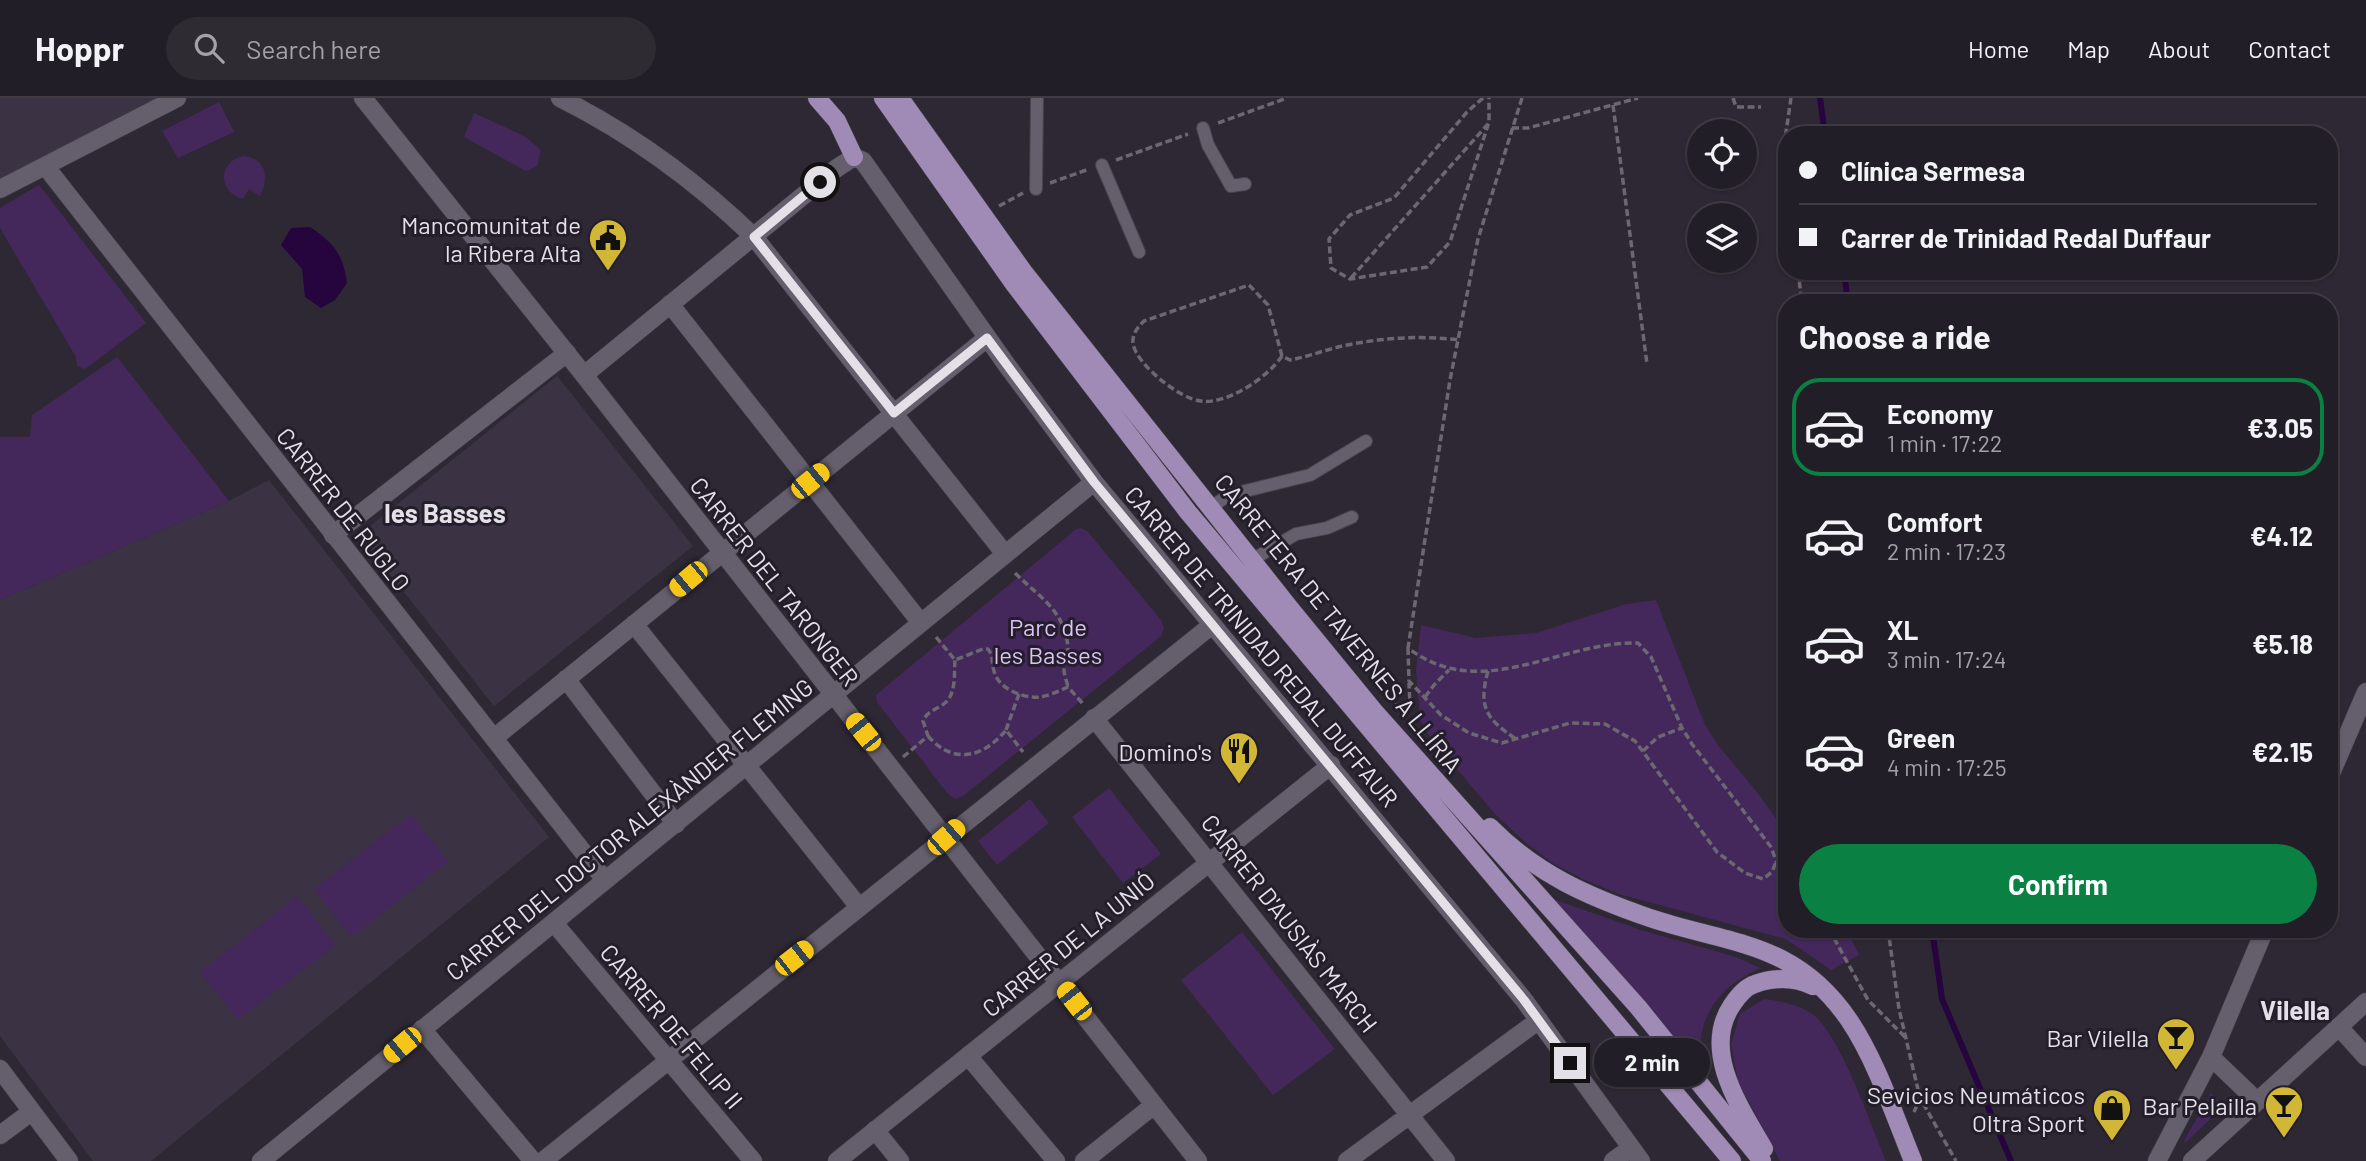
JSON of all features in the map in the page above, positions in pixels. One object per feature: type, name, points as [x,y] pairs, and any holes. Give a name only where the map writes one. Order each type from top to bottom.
[{"type":"main road","points":[[817,98],[837,121],[854,157]]},
{"type":"main road","name":"CARRETERA DE TAVERNES A LLÍRIA","points":[[883,98],[1014,284],[1188,512],[1732,1161]]},
{"type":"main road","name":"CARRETERA DE TAVERNES A LLÍRIA","points":[[900,98],[1023,271],[1289,607],[1374,711],[1646,1017],[1762,1161]]},
{"type":"main road","points":[[1289,607],[1317,632],[1497,835],[1554,878],[1575,890],[1652,919],[1751,945],[1772,954],[1806,975],[1848,1019],[1865,1048],[1913,1161]]},
{"type":"main road","points":[[1770,1161],[1736,1099],[1723,1063],[1719,1036],[1725,1014],[1737,996],[1751,985],[1771,979],[1787,978],[1805,982],[1824,991]]},
{"type":"street","points":[[0,189],[177,98]]},
{"type":"street","name":"CARRER DEL TARONGER","points":[[363,98],[567,353],[832,696],[946,837],[1198,1161]]},
{"type":"street","points":[[560,98],[652,152],[724,208],[754,237],[1005,554]]},
{"type":"street","points":[[584,375],[837,168],[854,157]]},
{"type":"street","name":"CARRER DE TRINIDAD REDAL DUFFAUR","points":[[854,157],[863,161],[987,338],[1094,482],[1331,765],[1539,1020],[1636,1154]]},
{"type":"street","name":"CARRER DE RUGLO","points":[[46,167],[605,880]]},
{"type":"street","points":[[670,304],[921,623]]},
{"type":"street","points":[[494,738],[987,338]]},
{"type":"street","points":[[333,535],[567,353]]},
{"type":"street","name":"CARRER DEL DOCTOR ALEXÀNDER FLEMING","points":[[261,1161],[1094,482]]},
{"type":"street","points":[[634,624],[859,907]]},
{"type":"street","points":[[543,1161],[1212,625]]},
{"type":"street","points":[[566,679],[676,824]]},
{"type":"street","points":[[2338,757],[2366,692]]},
{"type":"street","name":"CARRER D'AUSIÀS MARCH","points":[[1094,718],[1446,1161]]},
{"type":"street","name":"CARRER DE LA UNIÓ","points":[[837,1161],[1331,765]]},
{"type":"street","name":"CARRER DE FELIP II","points":[[554,923],[752,1161]]},
{"type":"street","points":[[2157,1161],[2211,1057],[2261,938]]},
{"type":"street","points":[[2192,1161],[2366,1002]]},
{"type":"street","points":[[1347,1161],[1539,1020]]},
{"type":"street","points":[[2339,1027],[2366,1057]]},
{"type":"street","points":[[422,1029],[533,1161]]},
{"type":"street","points":[[968,1056],[1056,1161]]},
{"type":"street","points":[[2211,1057],[2257,1101]]},
{"type":"street","points":[[0,1069],[69,1161]]},
{"type":"street","points":[[1084,1161],[1154,1105]]},
{"type":"street","points":[[0,1135],[31,1112]]},
{"type":"street","points":[[875,1130],[900,1161]]},
{"type":"street","points":[[1612,1161],[1636,1154]]},
{"type":"lane","points":[[1036,189],[1037,98]]},
{"type":"lane","points":[[1203,128],[1231,186],[1245,184]]},
{"type":"lane","points":[[1102,165],[1139,252]]},
{"type":"lane","points":[[1211,507],[1229,495],[1310,475],[1366,441]]},
{"type":"lane","points":[[1252,560],[1296,534],[1327,528],[1352,517]]},
{"type":"path","points":[[982,216],[1014,197],[1287,98]]},
{"type":"path","points":[[1483,98],[1467,112],[1394,198],[1350,215],[1329,239],[1331,268],[1350,279],[1427,267],[1450,242],[1489,122],[1489,98]]},
{"type":"path","points":[[1382,704],[1410,705],[1408,648],[1458,340],[1478,239],[1522,98]]},
{"type":"path","points":[[1512,128],[1528,128],[1638,98]]},
{"type":"path","points":[[1733,98],[1736,107],[1760,107]]},
{"type":"path","points":[[1787,126],[1791,98]]},
{"type":"path","points":[[1613,105],[1647,364]]},
{"type":"path","points":[[1350,279],[1489,122]]},
{"type":"path","points":[[1282,356],[1269,371],[1229,397],[1213,402],[1200,401],[1191,399],[1157,377],[1138,357],[1133,343],[1135,331],[1143,321],[1249,285],[1268,305],[1282,356],[1290,360],[1338,347],[1426,336],[1458,340]]},
{"type":"path","points":[[1015,573],[1037,590],[1057,613],[1067,638],[1068,655],[1064,671],[1068,687],[1094,718]]},
{"type":"path","points":[[936,636],[955,660],[953,690],[948,699],[923,718],[928,736],[946,751],[965,755],[990,745],[1006,730],[1019,694]]},
{"type":"path","points":[[1408,648],[1422,659],[1450,670],[1488,670],[1517,668],[1618,643],[1638,643],[1651,657],[1682,728],[1771,847],[1777,862],[1772,873],[1763,879],[1745,873],[1717,852],[1635,741],[1605,724],[1570,723],[1502,743],[1469,733],[1441,715],[1409,681]]},
{"type":"path","points":[[955,660],[988,649],[993,656],[994,671],[999,682],[1019,694],[1037,697],[1068,687]]},
{"type":"path","points":[[1425,697],[1450,670]]},
{"type":"path","points":[[1488,670],[1482,692],[1485,708],[1495,725],[1516,739]]},
{"type":"path","points":[[1643,751],[1658,737],[1682,728]]},
{"type":"path","points":[[1006,730],[1029,759]]},
{"type":"path","points":[[891,768],[928,736]]},
{"type":"path","points":[[1834,938],[1868,1000],[1906,1038]]},
{"type":"path","points":[[1889,938],[1899,1009],[1920,1098],[1956,1161]]},
{"type":"shaded area","points":[[0,98],[172,98],[0,185]]},
{"type":"shaded area","points":[[310,227],[336,250],[343,264],[347,283],[335,300],[321,308],[305,297],[302,269],[281,245],[291,228]]},
{"type":"shaded area","points":[[557,376],[693,546],[494,706],[359,535]]},
{"type":"shaded area","points":[[269,480],[549,837],[151,1161],[93,1161],[0,1036],[0,600],[229,501]]},
{"type":"green space","points":[[219,102],[234,132],[178,158],[162,131]]},
{"type":"green space","points":[[474,113],[526,137],[541,150],[537,166],[526,171],[464,137]]},
{"type":"green space","points":[[244,156],[257,161],[264,170],[265,183],[260,196],[249,189],[243,199],[225,184],[225,170],[229,164]]},
{"type":"green space","points":[[39,185],[146,323],[85,369],[77,366],[76,357],[0,228],[0,208]]},
{"type":"green space","points":[[117,357],[229,501],[0,600],[0,437],[30,437],[32,415]]},
{"type":"green space","name":"Parc de les Basses","points":[[1081,528],[1087,531],[1161,620],[1164,628],[1161,636],[963,796],[955,799],[948,794],[877,702],[876,695],[1075,530]]},
{"type":"green space","points":[[1656,600],[1705,725],[1778,821],[1778,937],[1619,894],[1554,864],[1526,843],[1494,813],[1429,736],[1420,720],[1416,670],[1421,625],[1476,638],[1536,633],[1626,604]]},
{"type":"green space","points":[[1109,788],[1161,854],[1123,883],[1072,817]]},
{"type":"green space","points":[[1030,799],[1049,823],[997,865],[978,841]]},
{"type":"green space","points":[[411,814],[448,862],[351,937],[314,889]]},
{"type":"green space","points":[[297,896],[335,945],[238,1020],[200,972]]},
{"type":"green space","points":[[1550,898],[1641,930],[1736,957],[1760,968],[1731,985],[1710,1009],[1701,1036],[1704,1075]]},
{"type":"green space","points":[[1242,932],[1335,1049],[1273,1095],[1181,980]]},
{"type":"green space","points":[[1782,938],[1850,938],[1859,955],[1831,970]]},
{"type":"green space","points":[[1764,999],[1804,1009],[1815,1016],[1825,1028],[1846,1063],[1886,1161],[1780,1161],[1738,1081],[1731,1044],[1740,1014]]},
{"type":"green space","points":[[2211,1093],[2224,1106],[2184,1141]]},
{"type":"waterway","points":[[1820,98],[1824,126]]},
{"type":"waterway","points":[[1845,280],[1847,294]]},
{"type":"waterway","points":[[1933,938],[1942,999],[2011,1161]]},
{"type":"place","name":"Mancomunitat de la Ribera Alta","points":[[608,272]]},
{"type":"place","name":"Domino's","points":[[1239,785]]},
{"type":"place","name":"Bar Vilella","points":[[2176,1071]]},
{"type":"place","name":"Bar Pelailla","points":[[2284,1139]]},
{"type":"place","name":"Sevicios Neumáticos Oltra Sport","points":[[2112,1142]]},
{"type":"district","name":"les Basses","points":[[445,512]]},
{"type":"district","name":"Vilella","points":[[2295,1009]]},
{"type":"route","points":[[820,182],[754,237],[894,413],[987,338],[1094,482],[1524,1000],[1570,1063]]}]
